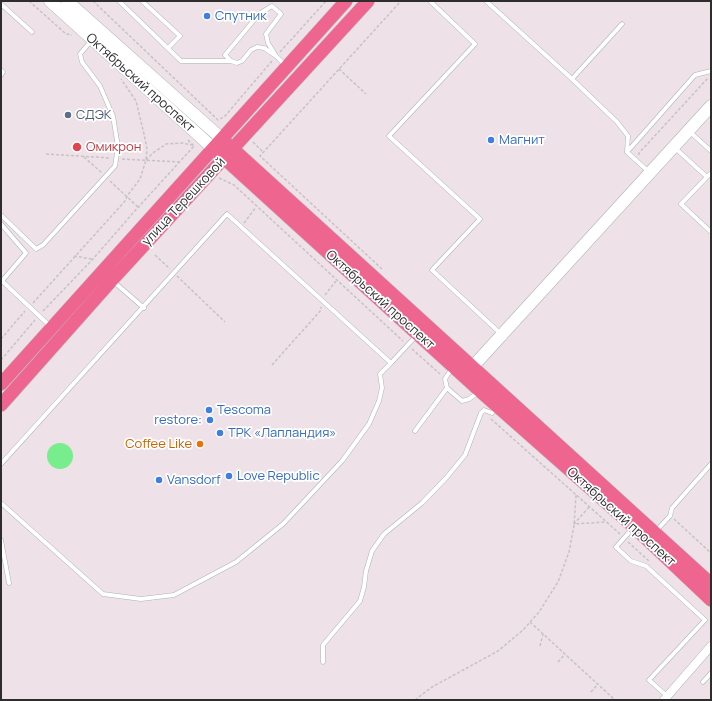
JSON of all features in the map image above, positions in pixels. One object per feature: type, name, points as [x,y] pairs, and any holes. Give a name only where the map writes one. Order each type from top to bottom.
[{"type":"main road","name":"Октябрьский проспект","points":[[50,1],[92,39],[218,144]]},
{"type":"main road","name":"улица Терешковой","points":[[1,384],[346,1]]},
{"type":"main road","name":"улица Терешковой","points":[[1,405],[112,280],[368,1]]},
{"type":"main road","name":"Октябрьский проспект","points":[[73,4],[218,144],[468,372],[655,533],[711,584]]},
{"type":"main road","points":[[468,372],[711,106]]},
{"type":"main road","name":"Октябрьский проспект","points":[[422,330],[454,366],[468,372],[480,391],[489,410],[634,527],[711,600]]},
{"type":"street","points":[[665,698],[711,646]]},
{"type":"lane","points":[[4,1],[1,4],[32,32]]},
{"type":"lane","points":[[119,1],[181,61],[231,61],[237,63],[242,61],[252,50],[257,47],[264,48],[276,56],[287,67]]},
{"type":"lane","points":[[142,1],[180,36],[168,48]]},
{"type":"lane","points":[[430,1],[474,44],[390,136],[480,219],[432,270],[502,334]]},
{"type":"lane","points":[[486,1],[601,105],[628,136],[627,152]]},
{"type":"lane","points":[[231,61],[225,55],[259,14],[272,6],[281,14],[266,34],[268,43],[276,56]]},
{"type":"lane","points":[[572,79],[622,24]]},
{"type":"lane","points":[[1,215],[36,249],[43,245],[115,166],[118,147],[113,116],[100,86],[82,62],[80,54],[92,39]]},
{"type":"lane","points":[[1,70],[3,72],[1,74]]},
{"type":"lane","points":[[627,152],[695,76],[711,71]]},
{"type":"lane","points":[[688,130],[711,151]]},
{"type":"lane","points":[[674,147],[707,177]]},
{"type":"lane","points":[[627,152],[650,173]]},
{"type":"lane","points":[[711,172],[681,204],[711,232]]},
{"type":"lane","points":[[1,464],[228,214],[391,363]]},
{"type":"lane","points":[[1,224],[26,253],[2,281],[40,315],[51,327]]},
{"type":"lane","points":[[112,280],[144,308]]},
{"type":"lane","points":[[1,503],[103,594],[141,599],[174,595],[236,562],[283,524],[332,473],[369,424],[379,401],[382,388],[380,374],[422,330]]},
{"type":"lane","points":[[454,366],[445,379],[447,388],[462,401],[469,399],[480,391]]},
{"type":"lane","points":[[415,431],[447,388]]},
{"type":"lane","points":[[323,662],[323,645],[360,601],[372,550],[384,534],[422,503],[465,455],[481,413],[489,410]]},
{"type":"lane","points":[[655,533],[670,516],[672,508],[711,464]]},
{"type":"lane","points":[[634,527],[616,547],[631,561],[646,566],[705,620],[649,680],[665,698]]},
{"type":"lane","points":[[1,540],[9,583]]},
{"type":"lane","points":[[703,682],[711,673]]},
{"type":"path","points":[[92,1],[218,120],[225,116]]},
{"type":"path","points":[[387,274],[260,156],[401,1]]},
{"type":"path","points":[[339,69],[366,94]]},
{"type":"path","points":[[1,338],[126,200],[127,196],[140,179],[146,160],[147,149],[136,102],[118,75]]},
{"type":"path","points":[[639,163],[639,153],[711,76]]},
{"type":"path","points":[[253,142],[264,152]]},
{"type":"path","points":[[1,360],[194,146],[182,143],[166,144],[146,160]]},
{"type":"path","points":[[83,156],[138,207]]},
{"type":"path","points":[[218,177],[234,185],[328,274]]},
{"type":"path","points":[[241,226],[256,207]]},
{"type":"path","points":[[155,255],[225,322]]},
{"type":"path","points":[[74,256],[93,259]]},
{"type":"path","points":[[272,365],[322,310],[321,299],[336,280]]},
{"type":"path","points":[[489,410],[589,507],[654,564]]},
{"type":"path","points":[[415,700],[432,687],[498,651],[523,630],[539,612],[558,582],[569,552],[574,524],[576,494]]},
{"type":"path","points":[[574,524],[589,507]]},
{"type":"path","points":[[670,516],[711,554]]},
{"type":"path","points":[[574,524],[607,522]]},
{"type":"path","points":[[530,622],[615,700]]},
{"type":"path","points":[[540,646],[543,634]]},
{"type":"path","points":[[558,662],[565,654]]},
{"type":"path","points":[[591,692],[598,684]]},
{"type":"shaded area","points":[[60,443],[69,447],[73,456],[69,465],[60,469],[51,465],[47,456],[51,447]]},
{"type":"place","name":"Спутник","points":[[207,16]]},
{"type":"place","name":"СДЭК","points":[[68,115]]},
{"type":"place","name":"Магнит","points":[[491,140]]},
{"type":"place","name":"Омикрон","points":[[77,147]]},
{"type":"place","name":"Tescoma","points":[[209,410]]},
{"type":"place","name":"restore:","points":[[210,420]]},
{"type":"place","name":"ТРК «Лапландия»","points":[[220,433]]},
{"type":"place","name":"Coffee Like","points":[[200,444]]},
{"type":"place","name":"Love Republic","points":[[229,476]]},
{"type":"place","name":"Vansdorf","points":[[159,480]]}]
